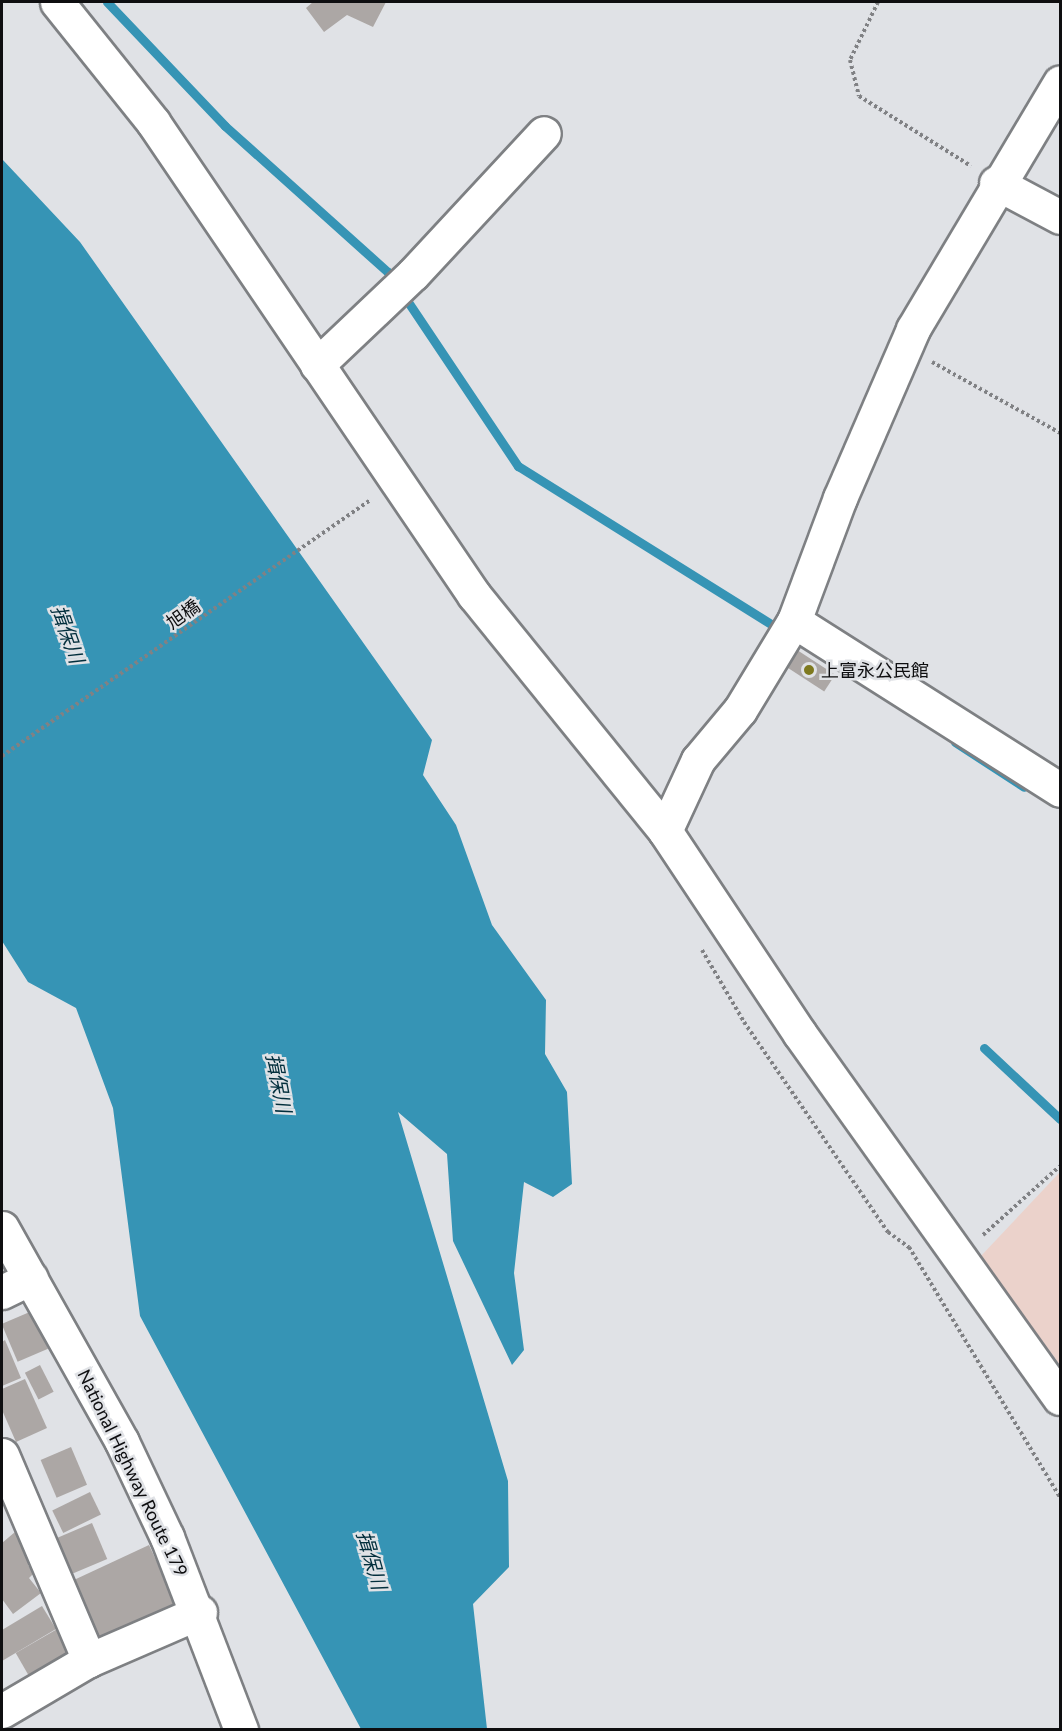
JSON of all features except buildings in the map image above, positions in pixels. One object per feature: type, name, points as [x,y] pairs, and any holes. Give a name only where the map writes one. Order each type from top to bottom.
[{"type":"main road","points":[[57,2],[153,122],[474,595],[665,831],[958,1257],[1060,1398]]},
{"type":"main road","points":[[665,831],[698,760],[740,710],[785,634],[840,498],[906,347],[996,183],[1060,82]]},
{"type":"main road","points":[[317,364],[413,274],[544,133]]},
{"type":"main road","points":[[996,183],[1060,217]]},
{"type":"main road","points":[[785,634],[1060,790]]},
{"type":"main road","name":"National Highway Route 179","points":[[2,1228],[122,1442],[200,1612],[241,1730]]},
{"type":"main road","points":[[2,1292],[32,1278]]},
{"type":"main road","points":[[2,1455],[89,1660]]},
{"type":"main road","points":[[2,1710],[89,1660],[200,1612]]},
{"type":"path","points":[[878,2],[850,60],[860,96],[996,183]]},
{"type":"path","points":[[906,347],[1060,433]]},
{"type":"path","name":"旭橋","points":[[2,756],[379,494]]},
{"type":"path","points":[[958,1257],[1060,1166]]},
{"type":"shaded area","points":[[1060,1172],[1060,1365],[980,1257]]},
{"type":"water","name":"揖保川","points":[[2,159],[80,242],[432,740],[423,775],[456,825],[492,925],[546,1000],[545,1054],[567,1092],[572,1184],[553,1197],[524,1182],[514,1273],[524,1350],[512,1365],[453,1241],[447,1154],[398,1112],[508,1481],[509,1567],[473,1604],[487,1729],[361,1729],[140,1316],[113,1108],[76,1008],[28,982],[2,941]]},
{"type":"waterway","points":[[107,2],[225,126],[388,272],[518,466],[782,631]]},
{"type":"waterway","points":[[955,742],[1024,787]]},
{"type":"waterway","points":[[984,1048],[1060,1119]]},
{"type":"place","name":"上富永公民館","points":[[809,670]]}]
